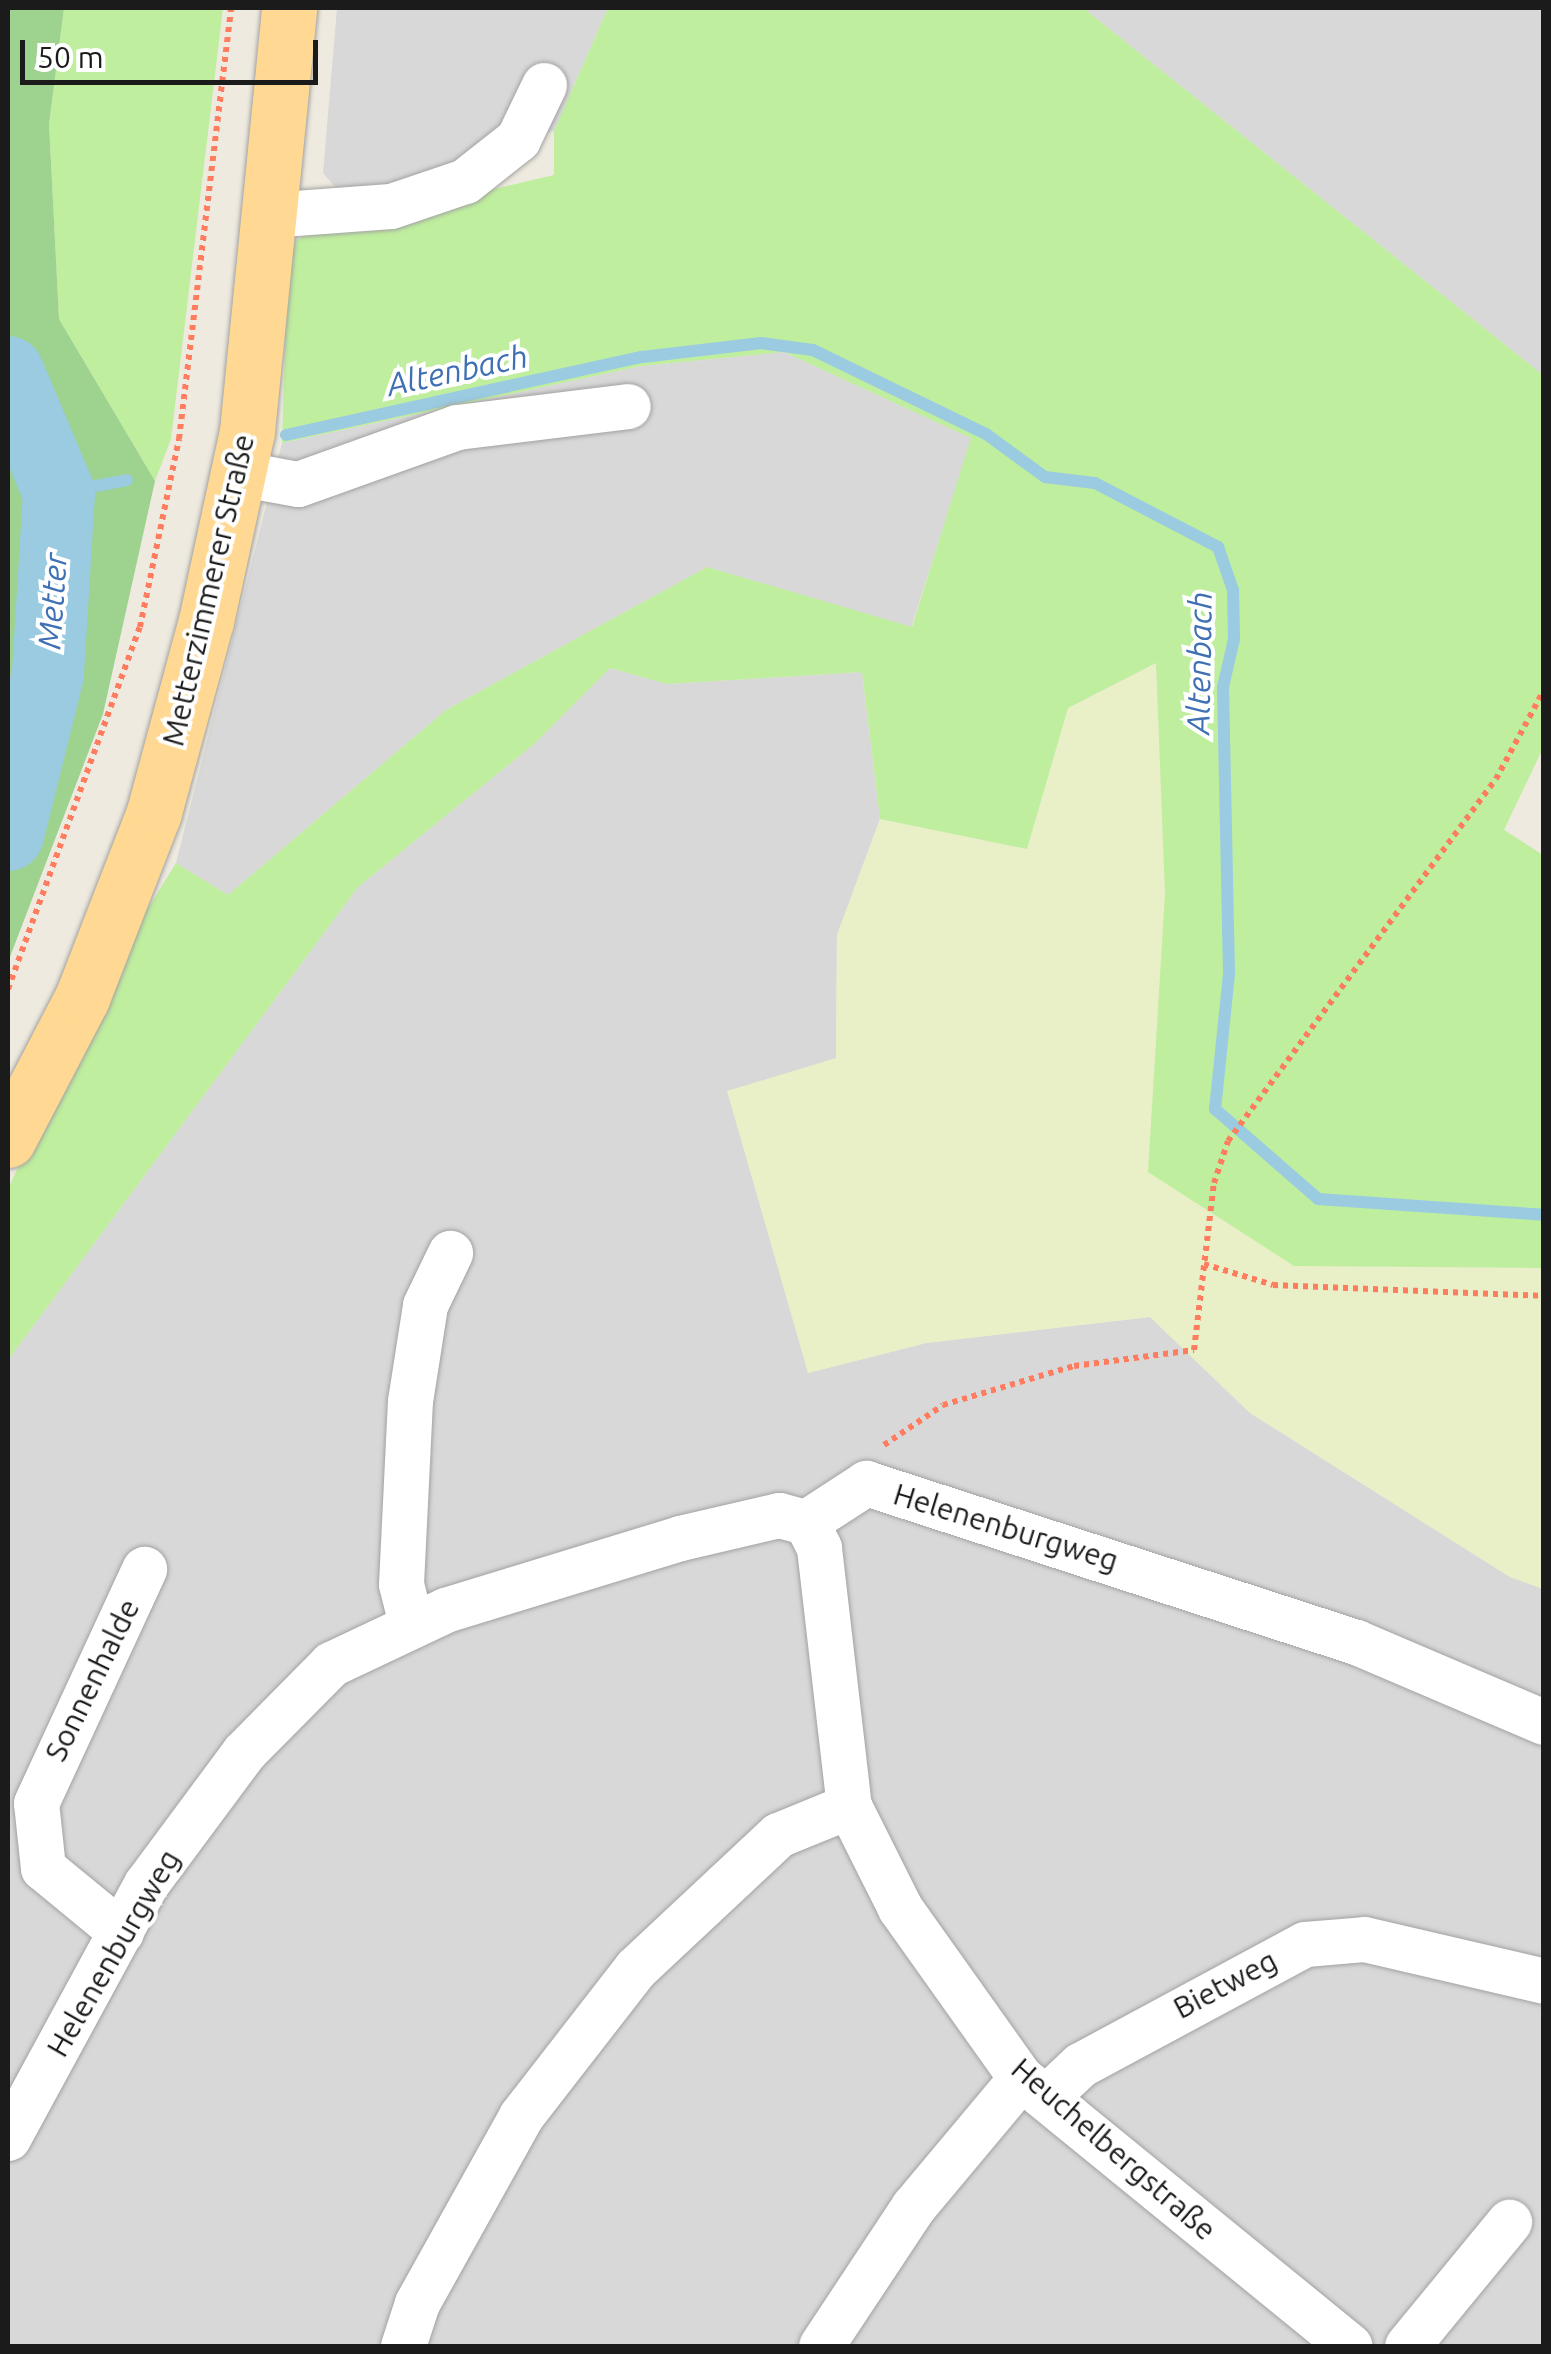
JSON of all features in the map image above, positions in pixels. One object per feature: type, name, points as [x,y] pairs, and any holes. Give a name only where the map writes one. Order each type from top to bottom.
[{"type":"main road","name":"Metterzimmerer Straße","points":[[8,1140],[82,998],[154,812],[238,473],[289,8]]},
{"type":"street","points":[[268,215],[391,206],[465,181],[518,139],[544,85]]},
{"type":"street","points":[[238,473],[298,484],[457,428],[628,406]]},
{"type":"street","points":[[411,1624],[401,1584],[410,1400],[425,1306],[450,1253]]},
{"type":"street","name":"Helenenburgweg","points":[[8,2138],[121,1932],[244,1752],[331,1664],[411,1624],[680,1538],[778,1515],[806,1522],[866,1483],[1356,1642],[1544,1722]]},
{"type":"street","name":"Heuchelbergstraße","points":[[806,1522],[820,1548],[849,1806],[900,1908],[1033,2087],[1350,2346]]},
{"type":"street","name":"Sonnenhalde","points":[[121,1932],[43,1868],[36,1803],[144,1569]]},
{"type":"street","points":[[403,2346],[417,2303],[521,2116],[636,1968],[778,1835],[849,1806]]},
{"type":"street","name":"Bietweg","points":[[821,2346],[912,2206],[1033,2087],[1080,2066],[1305,1944],[1364,1938],[1544,1981]]},
{"type":"street","points":[[1407,2346],[1509,2222]]},
{"type":"path","points":[[8,989],[140,627],[179,439],[231,8]]},
{"type":"path","points":[[880,1455],[943,1405],[1074,1366],[1194,1350],[1204,1264],[1228,1141],[1496,779],[1544,690]]},
{"type":"path","points":[[1204,1264],[1273,1285],[1544,1296]]},
{"type":"shaded area","points":[[337,8],[608,8],[554,131],[346,200],[323,173]]},
{"type":"shaded area","points":[[1083,8],[1543,8],[1543,375]]},
{"type":"shaded area","points":[[784,352],[972,438],[911,628],[707,567],[446,710],[228,895],[176,863],[282,443],[641,366]]},
{"type":"shaded area","points":[[610,668],[667,684],[862,672],[880,819],[837,935],[836,1058],[808,1373],[926,1343],[1150,1317],[1250,1413],[1510,1577],[1543,1589],[1543,2346],[8,2346],[8,1360],[358,887],[534,744]]},
{"type":"green space","points":[[8,8],[64,8],[49,124],[59,319],[155,481],[103,714],[8,962]]},
{"type":"green space","points":[[64,8],[223,8],[171,439],[155,481],[59,319],[49,124]]},
{"type":"green space","points":[[608,8],[1083,8],[1543,375],[1543,748],[1504,830],[1543,855],[1543,1268],[1294,1266],[1148,1172],[1165,894],[1156,663],[1068,708],[1027,849],[880,819],[862,672],[667,684],[610,668],[534,744],[358,887],[8,1360],[8,1189],[110,970],[176,863],[228,895],[446,710],[707,567],[912,627],[971,438],[784,352],[641,366],[282,443],[288,246],[310,232],[554,175],[554,131]]},
{"type":"green space","points":[[1156,663],[1165,894],[1294,1266],[1543,1268],[1543,1589],[1510,1577],[1250,1413],[1150,1317],[926,1343],[808,1373],[727,1091],[836,1058],[837,935],[880,819],[1027,849],[1068,708]]},
{"type":"waterway","name":"Altenbach","points":[[286,435],[642,357],[761,343],[813,350],[986,434],[1045,477],[1095,483],[1218,547],[1233,590],[1234,639],[1223,687],[1229,974],[1215,1109],[1318,1199],[1544,1215]]},
{"type":"waterway","name":"Metter","points":[[8,372],[59,493],[48,674],[8,835]]},
{"type":"waterway","name":"Altenbach","points":[[59,493],[127,480]]}]
